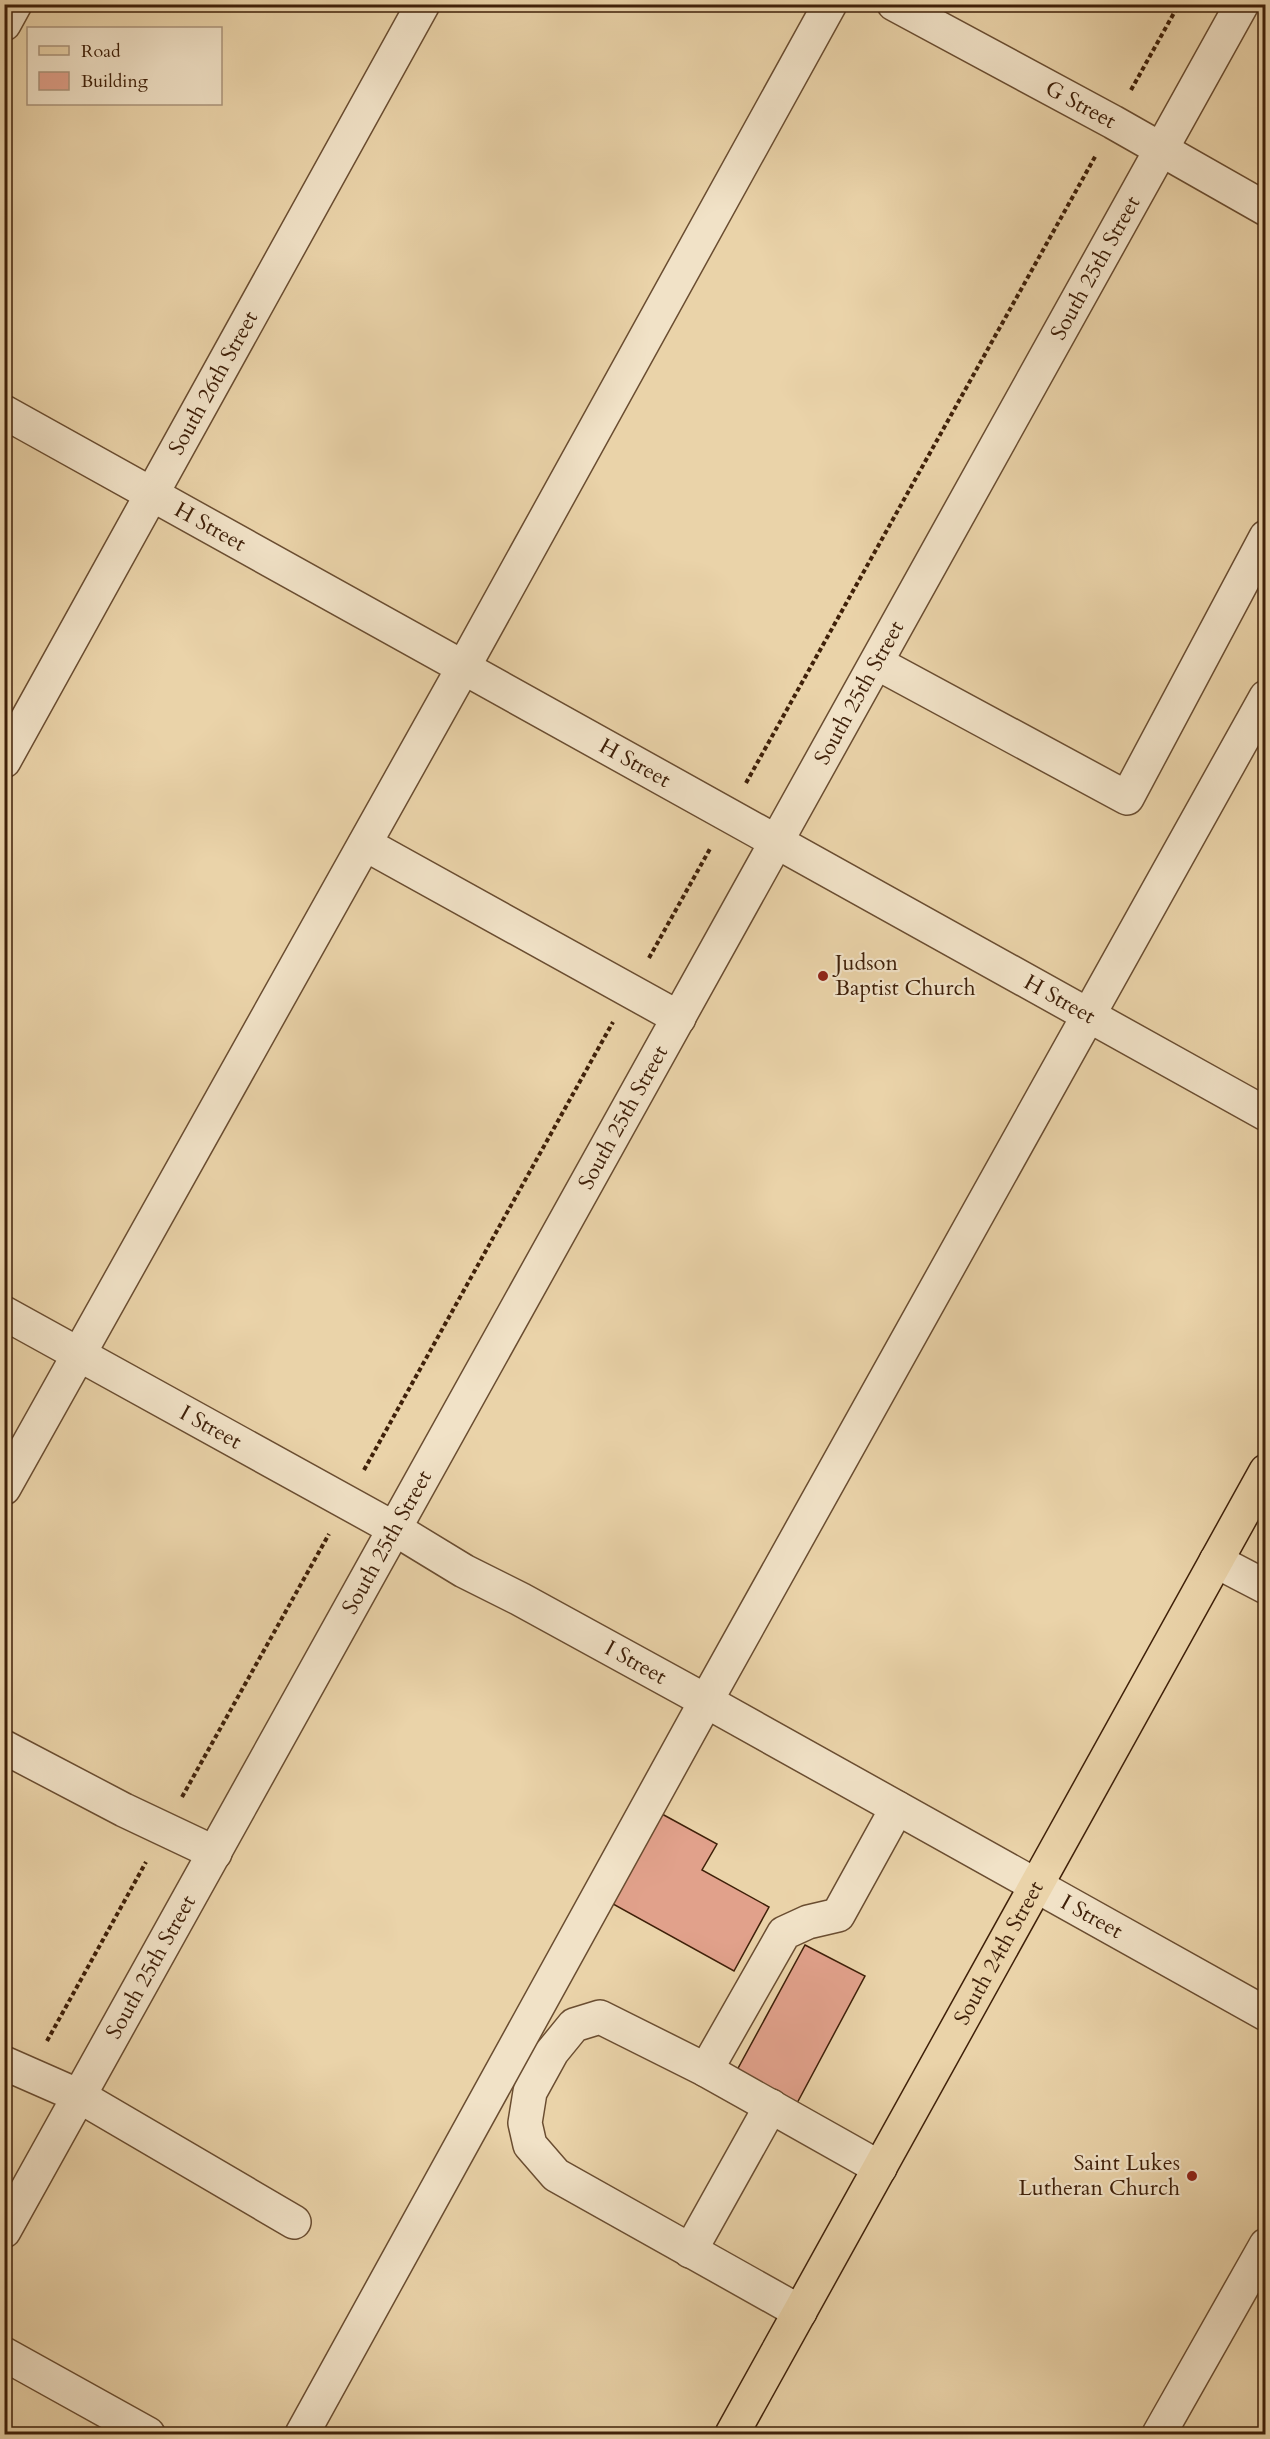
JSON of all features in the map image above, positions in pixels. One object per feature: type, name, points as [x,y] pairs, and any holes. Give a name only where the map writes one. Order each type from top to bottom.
[{"type":"main road","name":"South 24th Street","points":[[732,2434],[1266,1471]]},
{"type":"street","points":[[4,24],[15,4]]},
{"type":"street","name":"South 26th Street","points":[[4,761],[423,4]]},
{"type":"street","points":[[4,1488],[464,668],[830,4]]},
{"type":"street","name":"G Street","points":[[894,4],[1113,122],[1266,209]]},
{"type":"street","name":"South 25th Street","points":[[4,2231],[1242,4]]},
{"type":"street","name":"H Street","points":[[4,412],[1266,1114]]},
{"type":"street","points":[[877,663],[1127,798],[1266,537]]},
{"type":"street","points":[[302,2434],[706,1701],[1266,698]]},
{"type":"street","points":[[365,844],[679,1018]]},
{"type":"street","name":"I Street","points":[[4,1313],[395,1529],[464,1571],[520,1599],[706,1701],[1266,2014]]},
{"type":"street","points":[[1216,1561],[1266,1587]]},
{"type":"street","points":[[4,1747],[124,1810],[215,1852]]},
{"type":"street","points":[[706,2070],[784,1933],[808,1922],[838,1915],[897,1808]]},
{"type":"street","points":[[800,2312],[555,2175],[530,2145],[525,2123],[530,2092],[552,2052],[574,2025],[600,2017],[706,2070],[880,2168]]},
{"type":"street","points":[[16,2068],[80,2096],[294,2222]]},
{"type":"street","points":[[690,2251],[771,2106]]},
{"type":"street","points":[[1159,2434],[1266,2245]]},
{"type":"street","points":[[4,2354],[148,2434]]},
{"type":"path","points":[[4,2117],[16,2068],[165,1829],[1179,4]]},
{"type":"building","points":[[662,1814],[717,1844],[702,1870],[769,1907],[734,1971],[613,1904]]},
{"type":"building","points":[[805,1945],[865,1976],[796,2105],[736,2072]]},
{"type":"place","name":"Judson Baptist Church","points":[[823,976]]},
{"type":"place","name":"Saint Lukes Lutheran Church","points":[[1192,2176]]}]
